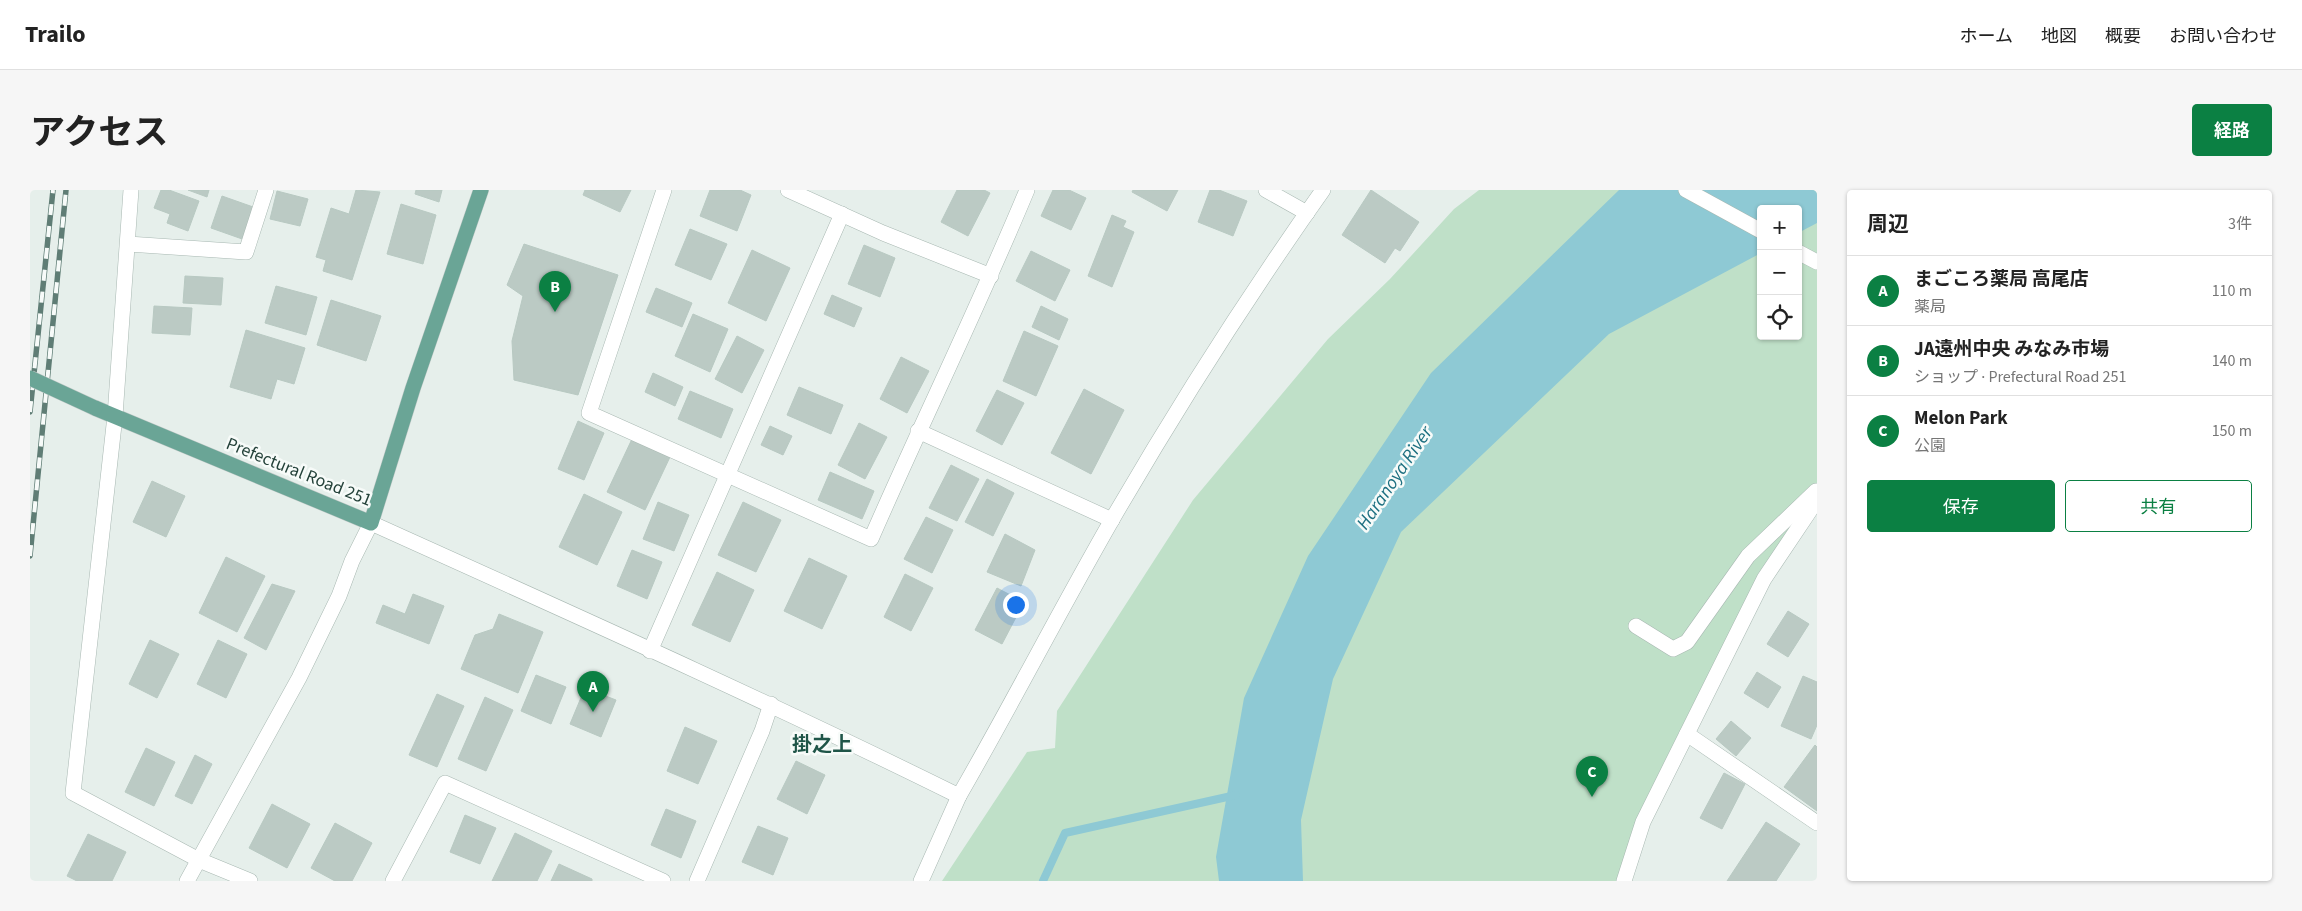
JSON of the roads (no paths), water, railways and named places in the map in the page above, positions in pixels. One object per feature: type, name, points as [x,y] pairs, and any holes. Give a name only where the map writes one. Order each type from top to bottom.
[{"type":"main road","name":"Prefectural Road 251","points":[[30,378],[95,408],[371,523],[413,388],[481,190]]},
{"type":"street","points":[[131,190],[115,416],[73,793],[199,860],[250,881]]},
{"type":"street","points":[[128,244],[246,252],[266,190]]},
{"type":"street","points":[[664,190],[589,413],[871,539],[918,431],[992,276],[1027,190]]},
{"type":"street","points":[[788,190],[992,276]]},
{"type":"street","points":[[1266,190],[1307,213]]},
{"type":"street","points":[[921,881],[958,796],[1008,711],[1112,520],[1175,413],[1323,190]]},
{"type":"street","points":[[1686,190],[1757,229]]},
{"type":"street","points":[[650,651],[842,214]]},
{"type":"street","points":[[1802,254],[1817,262]]},
{"type":"street","points":[[918,431],[1112,520]]},
{"type":"street","points":[[1636,626],[1657,641],[1673,649],[1687,642],[1748,556],[1817,490]]},
{"type":"street","points":[[1624,881],[1643,822],[1764,579],[1817,500]]},
{"type":"street","points":[[187,881],[298,678],[339,596],[352,561],[371,523],[650,651],[771,704],[958,796]]},
{"type":"street","points":[[697,881],[762,731],[771,704]]},
{"type":"street","points":[[1687,734],[1817,823]]},
{"type":"street","points":[[393,881],[445,782],[663,881]]},
{"type":"water","name":"Haranoya River","points":[[1619,190],[1817,190],[1817,223],[1802,231],[1802,205],[1757,205],[1757,255],[1609,334],[1401,532],[1333,679],[1301,820],[1303,881],[1219,881],[1216,857],[1244,698],[1308,556],[1431,373]]},
{"type":"waterway","points":[[1043,881],[1065,833],[1236,795]]},
{"type":"railway","points":[[30,412],[53,190]]},
{"type":"railway","points":[[30,556],[66,190]]},
{"type":"place","name":"JA遠州中央 みなみ市場","points":[[555,312]]},
{"type":"place","name":"まごころ薬局 高尾店","points":[[593,712]]},
{"type":"place","name":"Melon Park","points":[[1592,797]]},
{"type":"district","name":"掛之上","points":[[822,745]]}]
